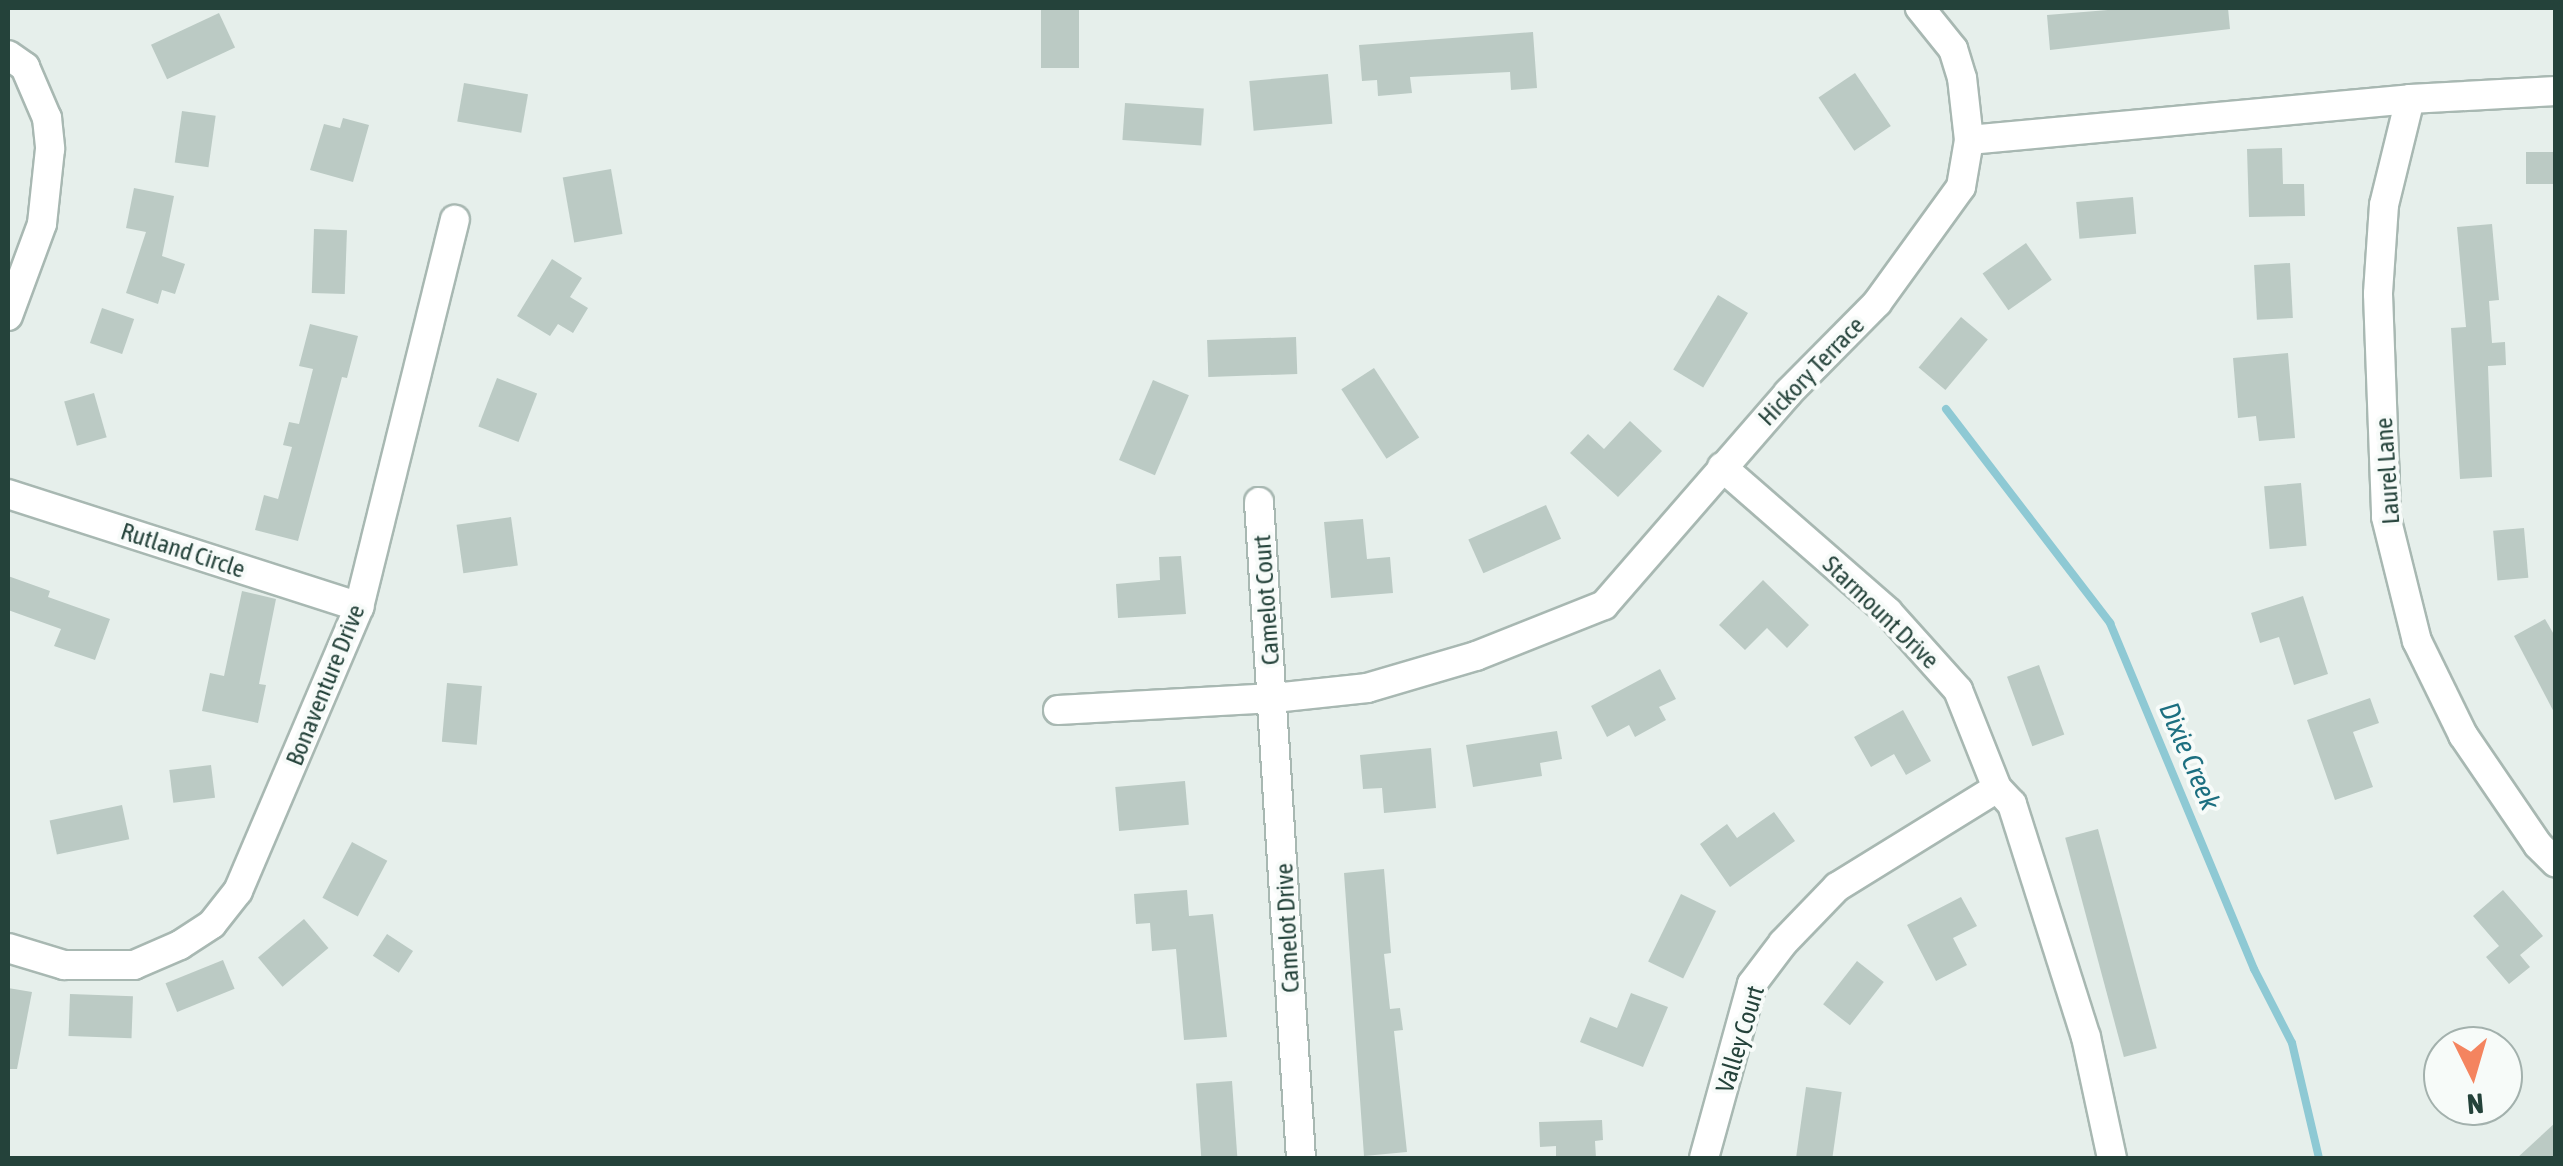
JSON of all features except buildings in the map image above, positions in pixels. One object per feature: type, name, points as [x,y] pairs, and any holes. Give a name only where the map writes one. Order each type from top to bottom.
[{"type":"street","name":"Hickory Terrace","points":[[1058,710],[1274,698],[1368,688],[1476,656],[1604,605],[1722,467],[1877,303],[1960,187],[1968,140],[1962,78],[1953,49],[1920,8]]},
{"type":"street","points":[[8,55],[25,67],[47,118],[50,149],[42,224],[8,316]]},
{"type":"street","points":[[1968,140],[2410,99],[2556,91]]},
{"type":"street","name":"Laurel Lane","points":[[2410,99],[2384,205],[2378,294],[2386,517],[2417,640],[2432,672],[2463,734],[2538,846],[2556,863]]},
{"type":"street","name":"Bonaventure Drive","points":[[8,948],[64,965],[134,966],[180,946],[212,924],[238,891],[359,607],[454,220]]},
{"type":"street","name":"Starmount Drive","points":[[1722,467],[1888,612],[1958,690],[1997,788],[2012,804],[2086,1036],[2112,1158]]},
{"type":"street","name":"Rutland Circle","points":[[8,494],[359,607]]},
{"type":"street","name":"Camelot Court","points":[[1259,502],[1274,698]]},
{"type":"street","name":"Camelot Drive","points":[[1274,698],[1300,1158]]},
{"type":"street","name":"Valley Court","points":[[1704,1158],[1752,984],[1783,944],[1837,887],[1997,788]]},
{"type":"waterway","name":"Dixie Creek","points":[[1946,409],[2110,623],[2254,969],[2292,1043],[2319,1158]]}]
